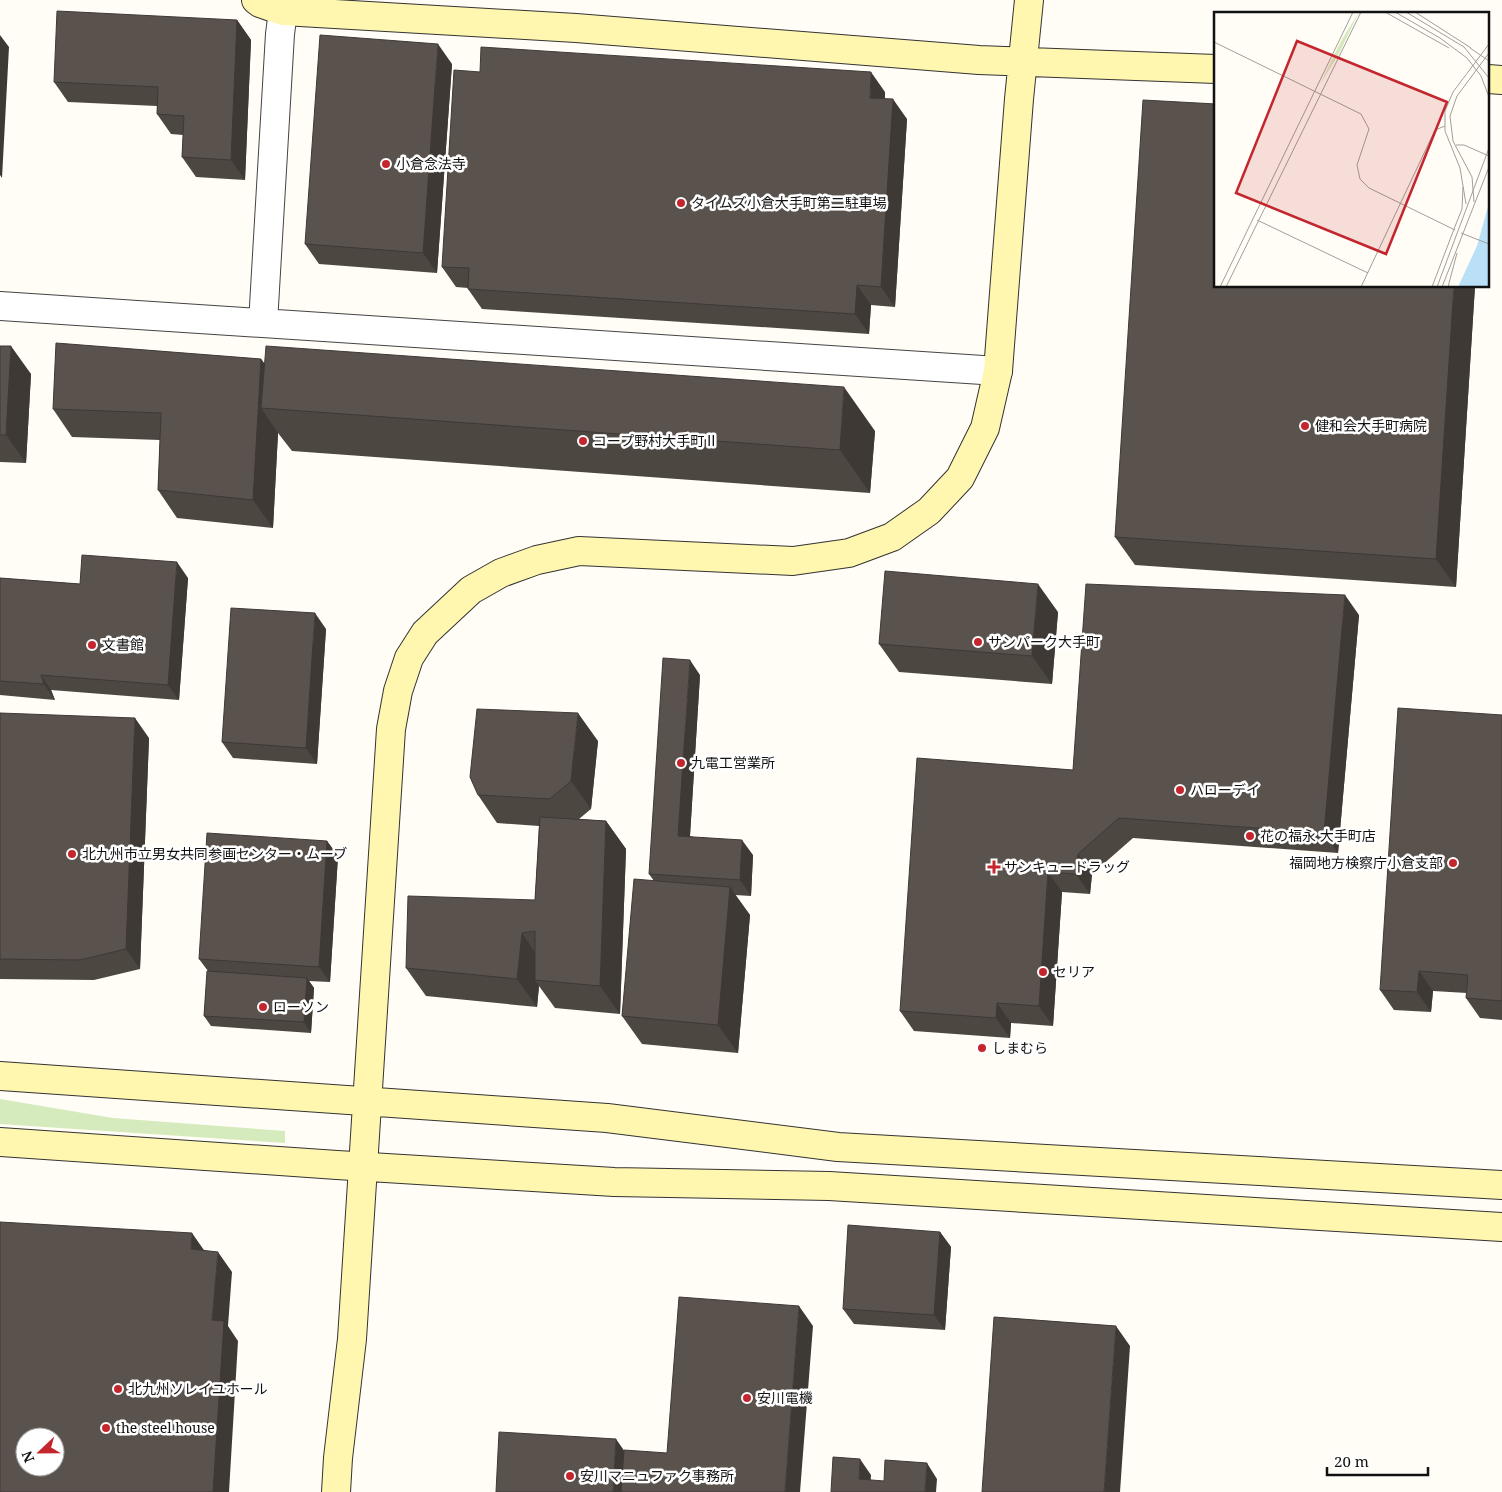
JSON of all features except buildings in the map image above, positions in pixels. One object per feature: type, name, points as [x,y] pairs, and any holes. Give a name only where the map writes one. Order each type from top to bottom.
[{"type":"street","points":[[256,0],[283,11],[576,28],[979,60],[1214,69]]},
{"type":"street","points":[[336,1492],[338,1458],[352,1339],[390,729],[398,691],[409,658],[425,633],[471,590],[501,573],[537,560],[579,551],[792,561],[849,553],[892,537],[929,511],[960,478],[985,428],[998,371],[1019,99],[1029,0]]},
{"type":"street","points":[[263,324],[280,34],[283,11]]},
{"type":"street","points":[[0,306],[998,371]]},
{"type":"street","points":[[0,1076],[607,1118],[838,1147],[1502,1185]]},
{"type":"street","points":[[0,1142],[614,1182],[829,1186],[1502,1227]]},
{"type":"green space","points":[[0,1099],[113,1118],[285,1131],[285,1143],[0,1124]]},
{"type":"place","name":"小倉念法寺","points":[[386,164]]},
{"type":"place","name":"タイムズ小倉大手町第二駐車場","points":[[681,203]]},
{"type":"place","name":"健和会大手町病院","points":[[1305,426]]},
{"type":"place","name":"コープ野村大手町Ⅱ","points":[[583,441]]},
{"type":"place","name":"サンパーク大手町","points":[[978,642]]},
{"type":"place","name":"文書館","points":[[92,645]]},
{"type":"place","name":"九電工営業所","points":[[681,763]]},
{"type":"place","name":"ハローデイ","points":[[1180,790]]},
{"type":"place","name":"花の福永 大手町店","points":[[1250,836]]},
{"type":"place","name":"北九州市立男女共同参画センター・ムーブ","points":[[72,854]]},
{"type":"place","name":"福岡地方検察庁小倉支部","points":[[1453,863]]},
{"type":"place","name":"サンキュードラッグ","points":[[994,867]]},
{"type":"place","name":"セリア","points":[[1043,972]]},
{"type":"place","name":"ローソン","points":[[263,1007]]},
{"type":"place","name":"しまむら","points":[[982,1048]]},
{"type":"place","name":"北九州ソレイユホール","points":[[118,1389]]},
{"type":"place","name":"安川電機","points":[[747,1398]]},
{"type":"place","name":"the steel house","points":[[106,1428]]},
{"type":"place","name":"安川マニュファク事務所","points":[[570,1476]]}]
